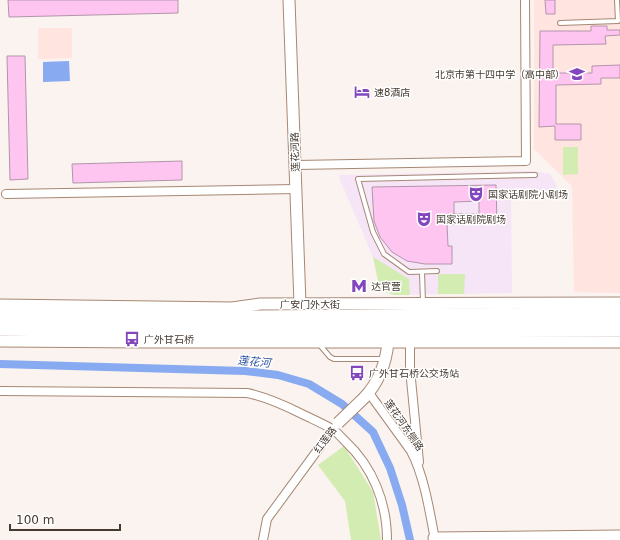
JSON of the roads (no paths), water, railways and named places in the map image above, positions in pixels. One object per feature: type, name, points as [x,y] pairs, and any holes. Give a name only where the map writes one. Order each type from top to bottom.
[{"type":"highway","name":"广安门外大街","points":[[0,314],[260,318],[574,314],[620,315]]},
{"type":"highway","points":[[0,328],[182,331],[318,336],[506,335],[620,329]]},
{"type":"street","name":"莲花河路","points":[[289,0],[300,304]]},
{"type":"street","points":[[296,165],[526,161],[525,0]]},
{"type":"street","points":[[6,194],[296,189]]},
{"type":"street","name":"广安门外大街","points":[[0,305],[232,308],[260,304],[620,303]]},
{"type":"street","points":[[506,335],[620,342]]},
{"type":"street","points":[[0,340],[143,342],[318,336]]},
{"type":"street","name":"红莲路","points":[[263,540],[267,519],[336,426],[366,395],[376,382],[386,359],[384,336]]},
{"type":"street","points":[[414,336],[410,369],[420,473]]},
{"type":"street","points":[[0,391],[247,393],[276,401],[336,426],[369,469],[382,502],[387,527],[387,540]]},
{"type":"street","name":"莲花河东侧路","points":[[366,395],[411,451],[420,473],[434,539]]},
{"type":"street","points":[[434,539],[620,536]]},
{"type":"lane","points":[[560,23],[618,21],[619,6],[617,0]]},
{"type":"lane","points":[[437,271],[409,272],[384,254],[373,232],[358,179],[535,176]]},
{"type":"lane","points":[[422,272],[423,303]]},
{"type":"lane","points":[[318,336],[327,354],[334,359],[386,359]]},
{"type":"water","points":[[69,61],[70,81],[43,82],[43,62]]},
{"type":"waterway","name":"莲花河","points":[[0,364],[245,371],[278,375],[309,384],[342,404],[373,432],[390,468],[402,505],[410,540]]},
{"type":"place","name":"北京市第十四中学（高中部）","points":[[577,74]]},
{"type":"place","name":"速8酒店","points":[[362,92]]},
{"type":"place","name":"国家话剧院小剧场","points":[[476,194]]},
{"type":"place","name":"国家话剧院剧场","points":[[424,219]]},
{"type":"place","name":"达官营","points":[[359,286]]},
{"type":"place","name":"广外甘石桥","points":[[132,339]]},
{"type":"place","name":"广外甘石桥公交场站","points":[[357,373]]}]
